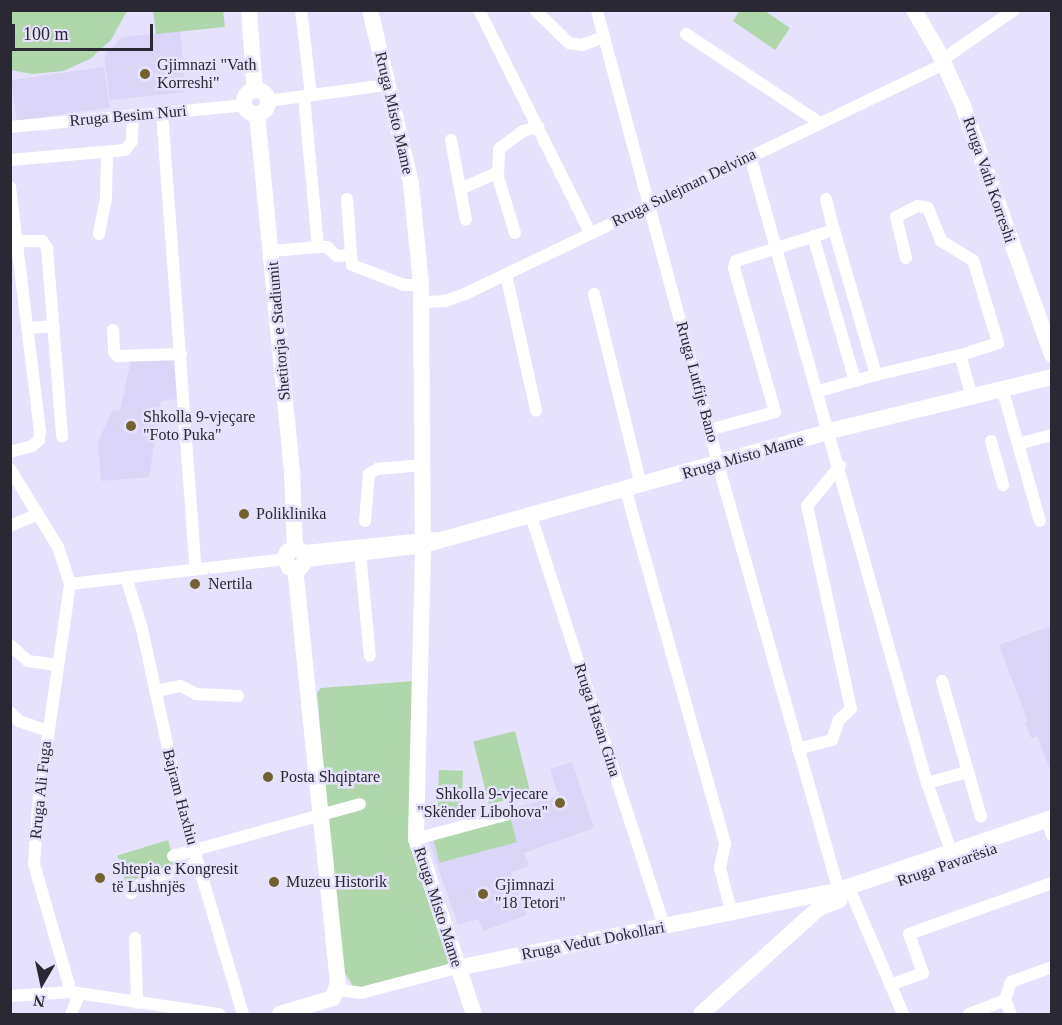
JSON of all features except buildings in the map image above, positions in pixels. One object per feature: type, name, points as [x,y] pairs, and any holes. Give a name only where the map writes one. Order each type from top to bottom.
[{"type":"main road","name":"Shetitorja e Stadiumit","points":[[249,10],[338,990]]},
{"type":"main road","name":"Rruga Misto Mame","points":[[370,10],[411,184],[421,293],[422,465],[427,541],[422,686],[414,806],[416,839],[474,1014]]},
{"type":"main road","name":"Rruga Vath Korreshi","points":[[914,10],[943,62],[958,96],[1052,355]]},
{"type":"main road","name":"Rruga Misto Mame","points":[[298,558],[360,553],[427,541],[633,488],[830,431],[971,394],[1052,376]]},
{"type":"main road","name":"Rruga Misto Mame","points":[[298,558],[427,541]]},
{"type":"main road","name":"Rruga Pavarësia","points":[[845,894],[1051,828]]},
{"type":"main road","name":"Rruga Pavarësia","points":[[845,894],[952,854],[1051,828]]},
{"type":"main road","points":[[701,1014],[813,904],[845,894]]},
{"type":"main road","name":"Rruga Vedut Dokollari","points":[[457,968],[664,926],[732,914],[813,904]]},
{"type":"main road","points":[[280,1014],[329,1000],[338,990]]},
{"type":"street","points":[[301,10],[318,247]]},
{"type":"street","points":[[479,10],[590,233]]},
{"type":"street","points":[[535,10],[569,43],[582,45],[604,37]]},
{"type":"street","name":"Rruga Sulejman Delvina","points":[[351,255],[352,265],[369,274],[421,293],[455,297],[943,62],[1014,10]]},
{"type":"street","name":"Rruga Lutfije Bano","points":[[597,11],[718,464],[798,749],[845,894],[903,1014]]},
{"type":"street","points":[[686,34],[820,123]]},
{"type":"street","name":"Rruga Besim Nuri","points":[[10,127],[256,103],[387,85]]},
{"type":"street","points":[[162,112],[196,570]]},
{"type":"street","points":[[10,160],[125,150],[132,141],[133,115]]},
{"type":"street","points":[[515,233],[497,173],[499,149],[523,131],[538,127]]},
{"type":"street","points":[[451,140],[466,220]]},
{"type":"street","points":[[99,234],[106,200],[107,153]]},
{"type":"street","points":[[750,156],[819,391],[927,783],[952,854]]},
{"type":"street","points":[[460,189],[497,173]]},
{"type":"street","points":[[10,186],[39,440],[10,452]]},
{"type":"street","points":[[272,251],[327,247],[337,256],[351,255],[347,199]]},
{"type":"street","points":[[826,199],[876,375]]},
{"type":"street","points":[[819,391],[998,343],[973,260],[941,242],[928,208],[918,206],[896,217],[906,258]]},
{"type":"street","points":[[709,430],[775,412],[734,268],[739,258],[834,230]]},
{"type":"street","points":[[813,236],[855,381]]},
{"type":"street","points":[[17,241],[42,241],[46,248],[62,436]]},
{"type":"street","points":[[506,274],[536,411]]},
{"type":"street","points":[[826,280],[846,274]]},
{"type":"street","points":[[594,294],[633,488],[725,844],[720,868],[732,914]]},
{"type":"street","points":[[28,328],[54,326]]},
{"type":"street","points":[[113,330],[114,352],[118,356],[181,354]]},
{"type":"street","points":[[960,354],[971,394]]},
{"type":"street","points":[[1002,388],[1040,521]]},
{"type":"street","points":[[1018,444],[1052,435]]},
{"type":"street","points":[[991,441],[1003,485]]},
{"type":"street","points":[[365,521],[369,474],[377,469],[422,465]]},
{"type":"street","points":[[798,749],[832,740],[839,720],[851,709],[807,506],[840,466]]},
{"type":"street","points":[[10,470],[58,547],[70,584],[298,558]]},
{"type":"street","name":"Rruga Hasan Gina","points":[[530,513],[664,926]]},
{"type":"street","points":[[10,526],[38,514]]},
{"type":"street","points":[[360,553],[370,656]]},
{"type":"street","name":"Bajram Haxhiu","points":[[126,578],[194,850],[243,1014]]},
{"type":"street","name":"Rruga Ali Fuga","points":[[70,584],[48,731],[34,864],[75,993]]},
{"type":"street","points":[[10,645],[28,661],[57,665]]},
{"type":"street","points":[[942,681],[981,817]]},
{"type":"street","points":[[155,691],[181,686],[196,694],[238,696]]},
{"type":"street","points":[[10,712],[19,721],[48,731]]},
{"type":"street","points":[[927,783],[967,772]]},
{"type":"street","points":[[173,856],[360,804]]},
{"type":"street","points":[[416,839],[508,814]]},
{"type":"street","points":[[131,893],[145,880],[198,863]]},
{"type":"street","points":[[890,985],[923,973],[909,934],[1052,883]]},
{"type":"street","points":[[135,939],[137,1002]]},
{"type":"street","points":[[1011,1014],[1005,999],[1011,982],[1052,967]]},
{"type":"street","name":"Rruga Vedut Dokollari","points":[[338,990],[361,993],[457,968]]},
{"type":"street","points":[[71,1014],[75,993]]},
{"type":"street","points":[[10,996],[75,993],[137,1002],[160,1010],[219,1014]]},
{"type":"street","points":[[969,1014],[1005,999]]},
{"type":"shaded area","name":"Gjimnazi \"Vath Korreshi\"","points":[[180,31],[186,92],[110,100],[104,56],[122,37]]},
{"type":"shaded area","points":[[104,67],[110,108],[17,121],[11,80]]},
{"type":"shaded area","name":"Shkolla 9-vjeçare \"Foto Puka\"","points":[[176,359],[177,399],[161,401],[149,477],[101,481],[98,442],[112,410],[120,411],[131,360]]},
{"type":"shaded area","points":[[1052,626],[1051,772],[1037,736],[1031,738],[1025,723],[1028,722],[999,645]]},
{"type":"shaded area","name":"Gjimnazi \"18 Tetori\"","points":[[572,762],[594,828],[524,853],[529,866],[511,872],[527,915],[483,931],[478,919],[458,925],[428,839],[509,809],[559,796],[550,769]]},
{"type":"green space","points":[[740,10],[765,11],[790,28],[775,50],[733,21]]},
{"type":"green space","points":[[10,11],[127,11],[111,40],[90,59],[63,71],[32,74],[11,70]]},
{"type":"green space","points":[[153,11],[223,11],[225,27],[156,34]]},
{"type":"green space","points":[[414,681],[409,819],[449,966],[368,990],[353,986],[342,968],[317,693],[321,688]]},
{"type":"green space","points":[[515,731],[531,794],[489,804],[473,741]]},
{"type":"green space","points":[[439,770],[463,771],[462,812],[438,811]]},
{"type":"green space","points":[[510,816],[517,842],[440,863],[433,837]]},
{"type":"green space","points":[[168,840],[176,867],[126,882],[117,855]]},
{"type":"place","name":"Gjimnazi \"Vath Korreshi\"","points":[[145,74]]},
{"type":"place","name":"Shkolla 9-vjeçare \"Foto Puka\"","points":[[131,426]]},
{"type":"place","name":"Poliklinika","points":[[244,514]]},
{"type":"place","name":"Nertila","points":[[195,584]]},
{"type":"place","name":"Posta Shqiptare","points":[[268,777]]},
{"type":"place","name":"Shkolla 9-vjecare \"Skënder Libohova\"","points":[[560,803]]},
{"type":"place","name":"Shtepia e Kongresit të Lushnjës","points":[[100,878]]},
{"type":"place","name":"Muzeu Historik","points":[[274,882]]},
{"type":"place","name":"Gjimnazi \"18 Tetori\"","points":[[483,894]]}]
